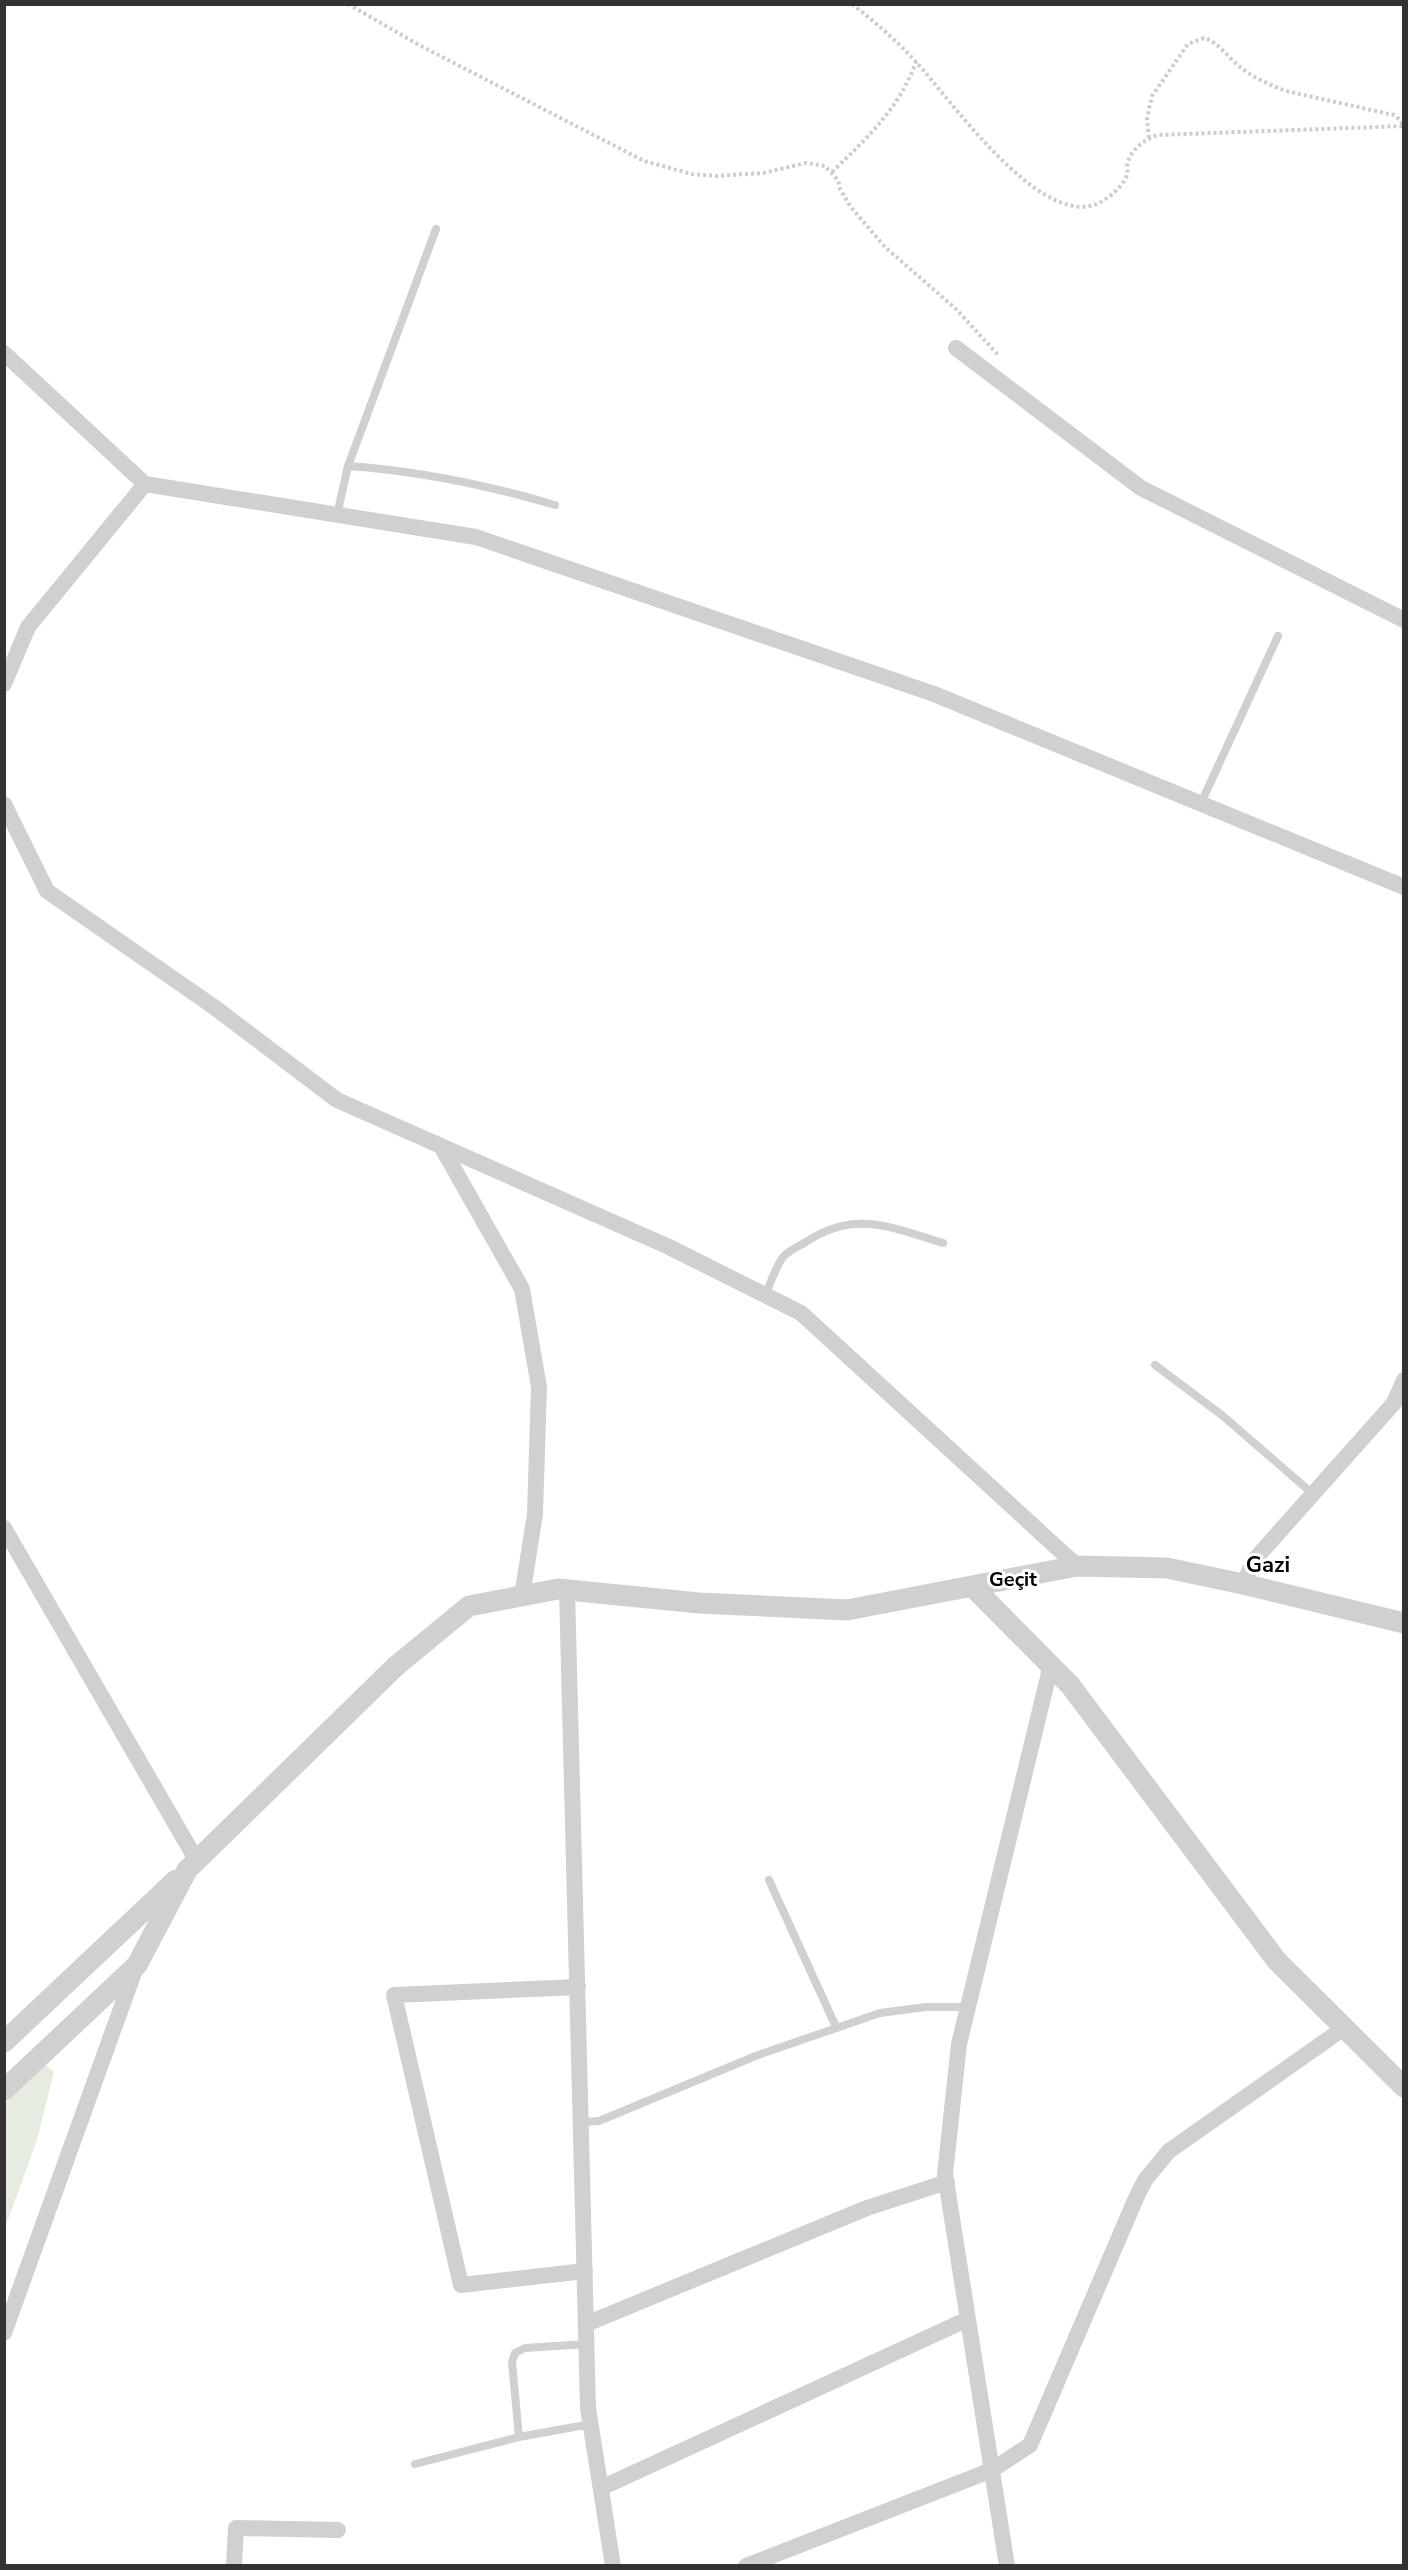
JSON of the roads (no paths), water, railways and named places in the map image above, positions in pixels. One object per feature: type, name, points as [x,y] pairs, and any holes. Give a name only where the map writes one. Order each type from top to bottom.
[{"type":"street","points":[[956,348],[1141,488],[1404,620]]},
{"type":"street","points":[[4,353],[145,484],[476,537],[934,694],[1404,887]]},
{"type":"street","points":[[4,684],[28,627],[145,484]]},
{"type":"street","points":[[4,804],[47,891],[214,1007],[337,1100],[667,1246],[801,1313],[1077,1566]]},
{"type":"street","points":[[441,1146],[522,1289],[539,1387],[535,1514],[522,1596]]},
{"type":"street","points":[[1243,1584],[1255,1559],[1394,1403],[1404,1380]]},
{"type":"street","points":[[4,1528],[192,1865]]},
{"type":"street","points":[[4,2042],[192,1865],[396,1666],[469,1606],[558,1589],[699,1603],[847,1610],[1077,1566],[1167,1568],[1404,1623]]},
{"type":"street","points":[[972,1586],[1070,1685],[1277,1961],[1404,2087]]},
{"type":"street","points":[[567,1590],[588,2408],[613,2565]]},
{"type":"street","points":[[1007,2565],[945,2174],[958,2044],[1051,1665]]},
{"type":"street","points":[[4,2333],[137,1965],[192,1865]]},
{"type":"street","points":[[4,2090],[137,1965]]},
{"type":"street","points":[[578,1987],[394,1995],[461,2285],[585,2271]]},
{"type":"street","points":[[746,2565],[992,2470],[1030,2445],[1136,2198],[1156,2165],[1184,2140],[1344,2028]]},
{"type":"street","points":[[586,2324],[867,2208],[947,2182]]},
{"type":"street","points":[[601,2488],[968,2319]]},
{"type":"street","points":[[234,2565],[237,2528],[339,2530]]},
{"type":"lane","points":[[337,515],[348,466],[436,230]]},
{"type":"lane","points":[[348,466],[388,468],[459,480],[555,505]]},
{"type":"lane","points":[[1201,803],[1278,636]]},
{"type":"lane","points":[[765,1295],[784,1257],[823,1231],[837,1226],[851,1223],[873,1223],[944,1243]]},
{"type":"lane","points":[[1155,1365],[1222,1416],[1313,1494]]},
{"type":"lane","points":[[769,1880],[836,2027]]},
{"type":"lane","points":[[582,2122],[599,2121],[678,2086],[880,2013],[926,2007],[967,2007]]},
{"type":"lane","points":[[519,2437],[512,2362],[515,2353],[525,2348],[586,2344]]},
{"type":"lane","points":[[415,2464],[519,2437],[591,2424]]},
{"type":"district","name":"Gazi","points":[[1268,1565]]},
{"type":"district","name":"Geçit","points":[[1013,1579]]}]
